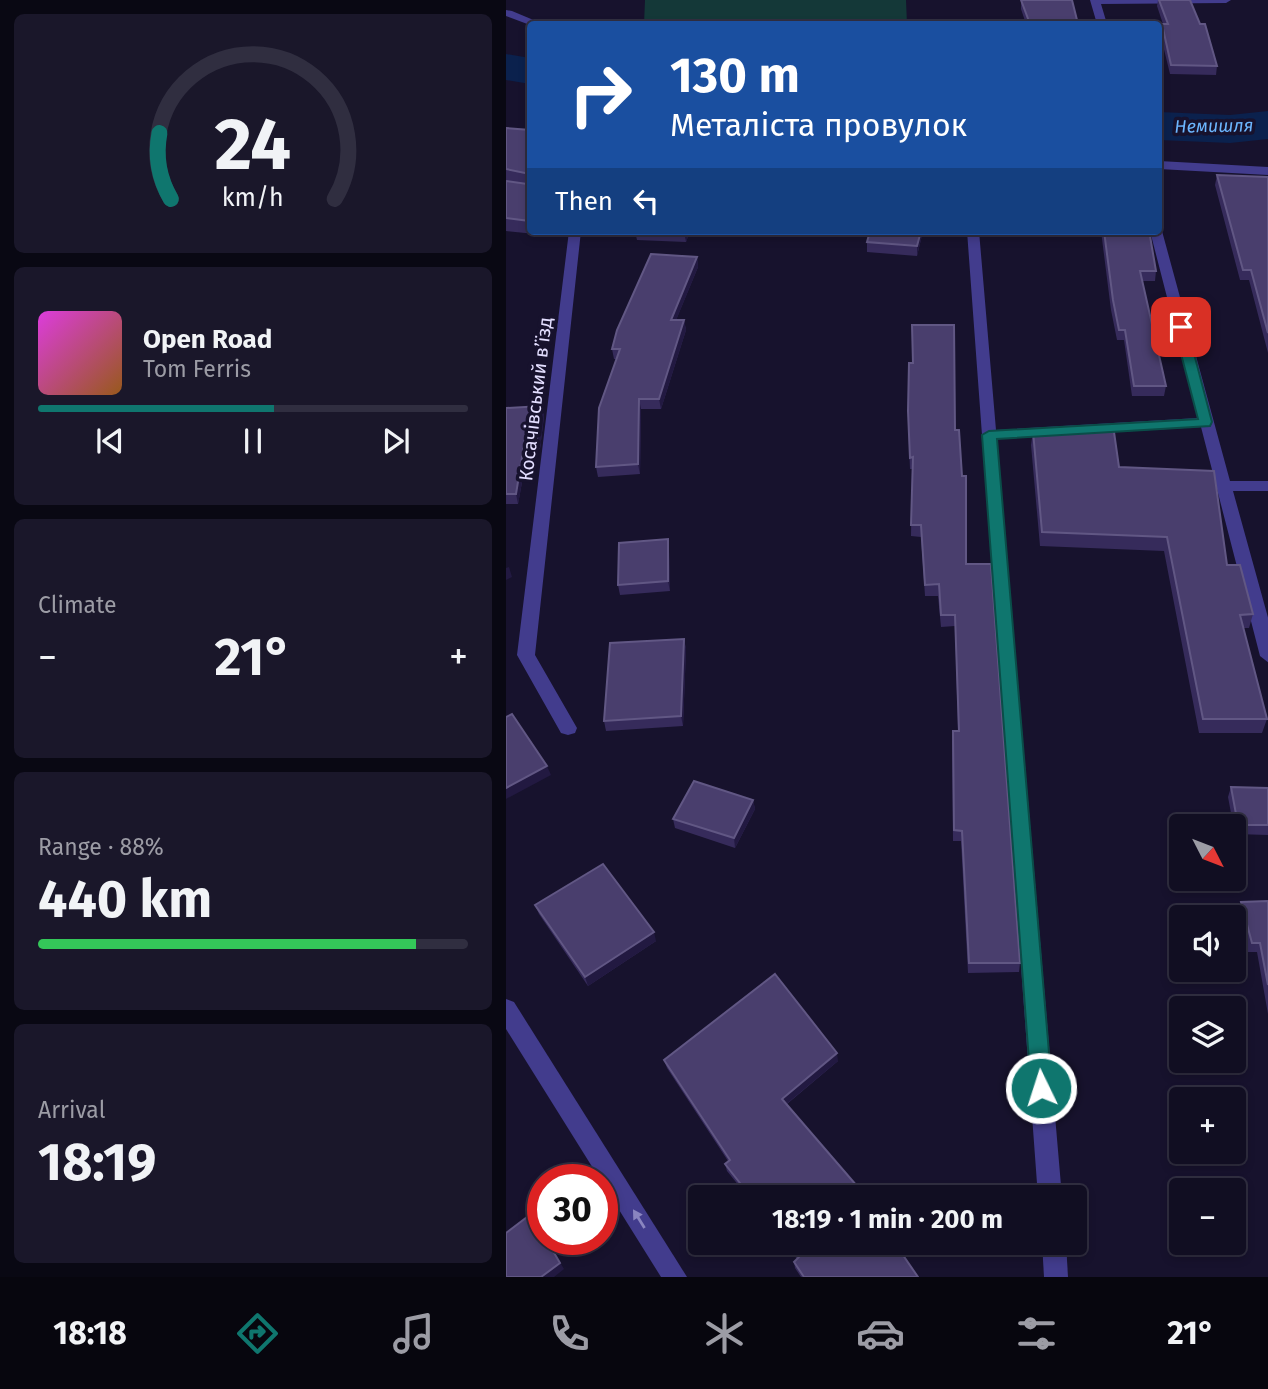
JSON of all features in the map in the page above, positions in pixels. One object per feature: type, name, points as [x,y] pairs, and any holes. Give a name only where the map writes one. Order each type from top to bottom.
[{"type":"street","points":[[1101,21],[1095,1],[1226,0]]},
{"type":"street","points":[[508,13],[530,21]]},
{"type":"street","points":[[1162,165],[1268,171]]},
{"type":"street","name":"Косачівський в’їзд","points":[[568,728],[526,655],[575,235]]},
{"type":"street","points":[[973,235],[1049,1185]]},
{"type":"street","points":[[1157,235],[1268,656]]},
{"type":"street","points":[[989,435],[1205,422]]},
{"type":"street","points":[[1222,486],[1268,486]]},
{"type":"street","points":[[506,1009],[675,1277]]},
{"type":"street","points":[[1055,1255],[1056,1277]]},
{"type":"green space","points":[[645,0],[906,0],[907,21],[644,21]]},
{"type":"building","points":[[1021,0],[1072,0],[1077,21],[1029,21]]},
{"type":"building","points":[[1159,0],[1190,0],[1200,24],[1205,24],[1217,66],[1171,65],[1162,24],[1168,24]]},
{"type":"building","points":[[506,128],[527,130],[527,173],[506,169]]},
{"type":"building","points":[[1217,175],[1268,177],[1268,333],[1251,270],[1243,270]]},
{"type":"building","points":[[506,181],[527,184],[527,221],[506,218]]},
{"type":"building","points":[[869,235],[920,235],[917,246],[867,242]]},
{"type":"building","points":[[1105,235],[1150,236],[1156,271],[1140,271],[1166,386],[1134,386],[1125,330],[1119,330]]},
{"type":"building","points":[[651,254],[697,257],[671,320],[684,320],[659,399],[639,399],[638,464],[596,467],[599,408],[620,349],[612,349],[617,330]]},
{"type":"building","points":[[912,325],[954,325],[955,430],[959,430],[962,476],[966,476],[966,564],[991,564],[1020,963],[969,963],[962,831],[954,830],[953,731],[959,731],[955,615],[941,615],[939,584],[925,585],[921,525],[911,525],[913,457],[910,458],[908,411],[909,363],[913,363]]},
{"type":"building","points":[[541,406],[537,439],[525,439],[516,494],[506,494],[506,408]]},
{"type":"building","points":[[1033,431],[1114,432],[1119,467],[1214,471],[1227,565],[1240,565],[1253,614],[1240,615],[1267,719],[1203,719],[1167,537],[1042,532]]},
{"type":"building","points":[[668,539],[668,581],[618,585],[619,543]]},
{"type":"building","points":[[684,639],[681,716],[604,721],[610,643]]},
{"type":"building","points":[[512,714],[547,766],[506,788],[506,717]]},
{"type":"building","points":[[694,781],[753,800],[734,838],[673,819]]},
{"type":"building","points":[[1231,787],[1268,788],[1268,825],[1246,825],[1246,814],[1236,814]]},
{"type":"building","points":[[603,864],[654,932],[585,977],[535,905]]},
{"type":"building","points":[[1268,901],[1268,985],[1260,943],[1252,943],[1246,921],[1246,905],[1242,905],[1241,902]]},
{"type":"building","points":[[775,974],[837,1053],[782,1099],[856,1185],[742,1185],[725,1164],[730,1160],[664,1060]]},
{"type":"building","points":[[527,1217],[527,1255],[555,1255],[560,1263],[541,1277],[506,1277],[506,1233]]},
{"type":"building","points":[[798,1255],[903,1255],[918,1277],[804,1277],[794,1262],[799,1257]]},
{"type":"waterway","name":"Немишля","points":[[506,67],[527,70]]},
{"type":"waterway","name":"Немишля","points":[[1162,126],[1230,129],[1269,125]]},
{"type":"route","points":[[1041,1088],[989,435],[1205,422],[1181,327]]}]
